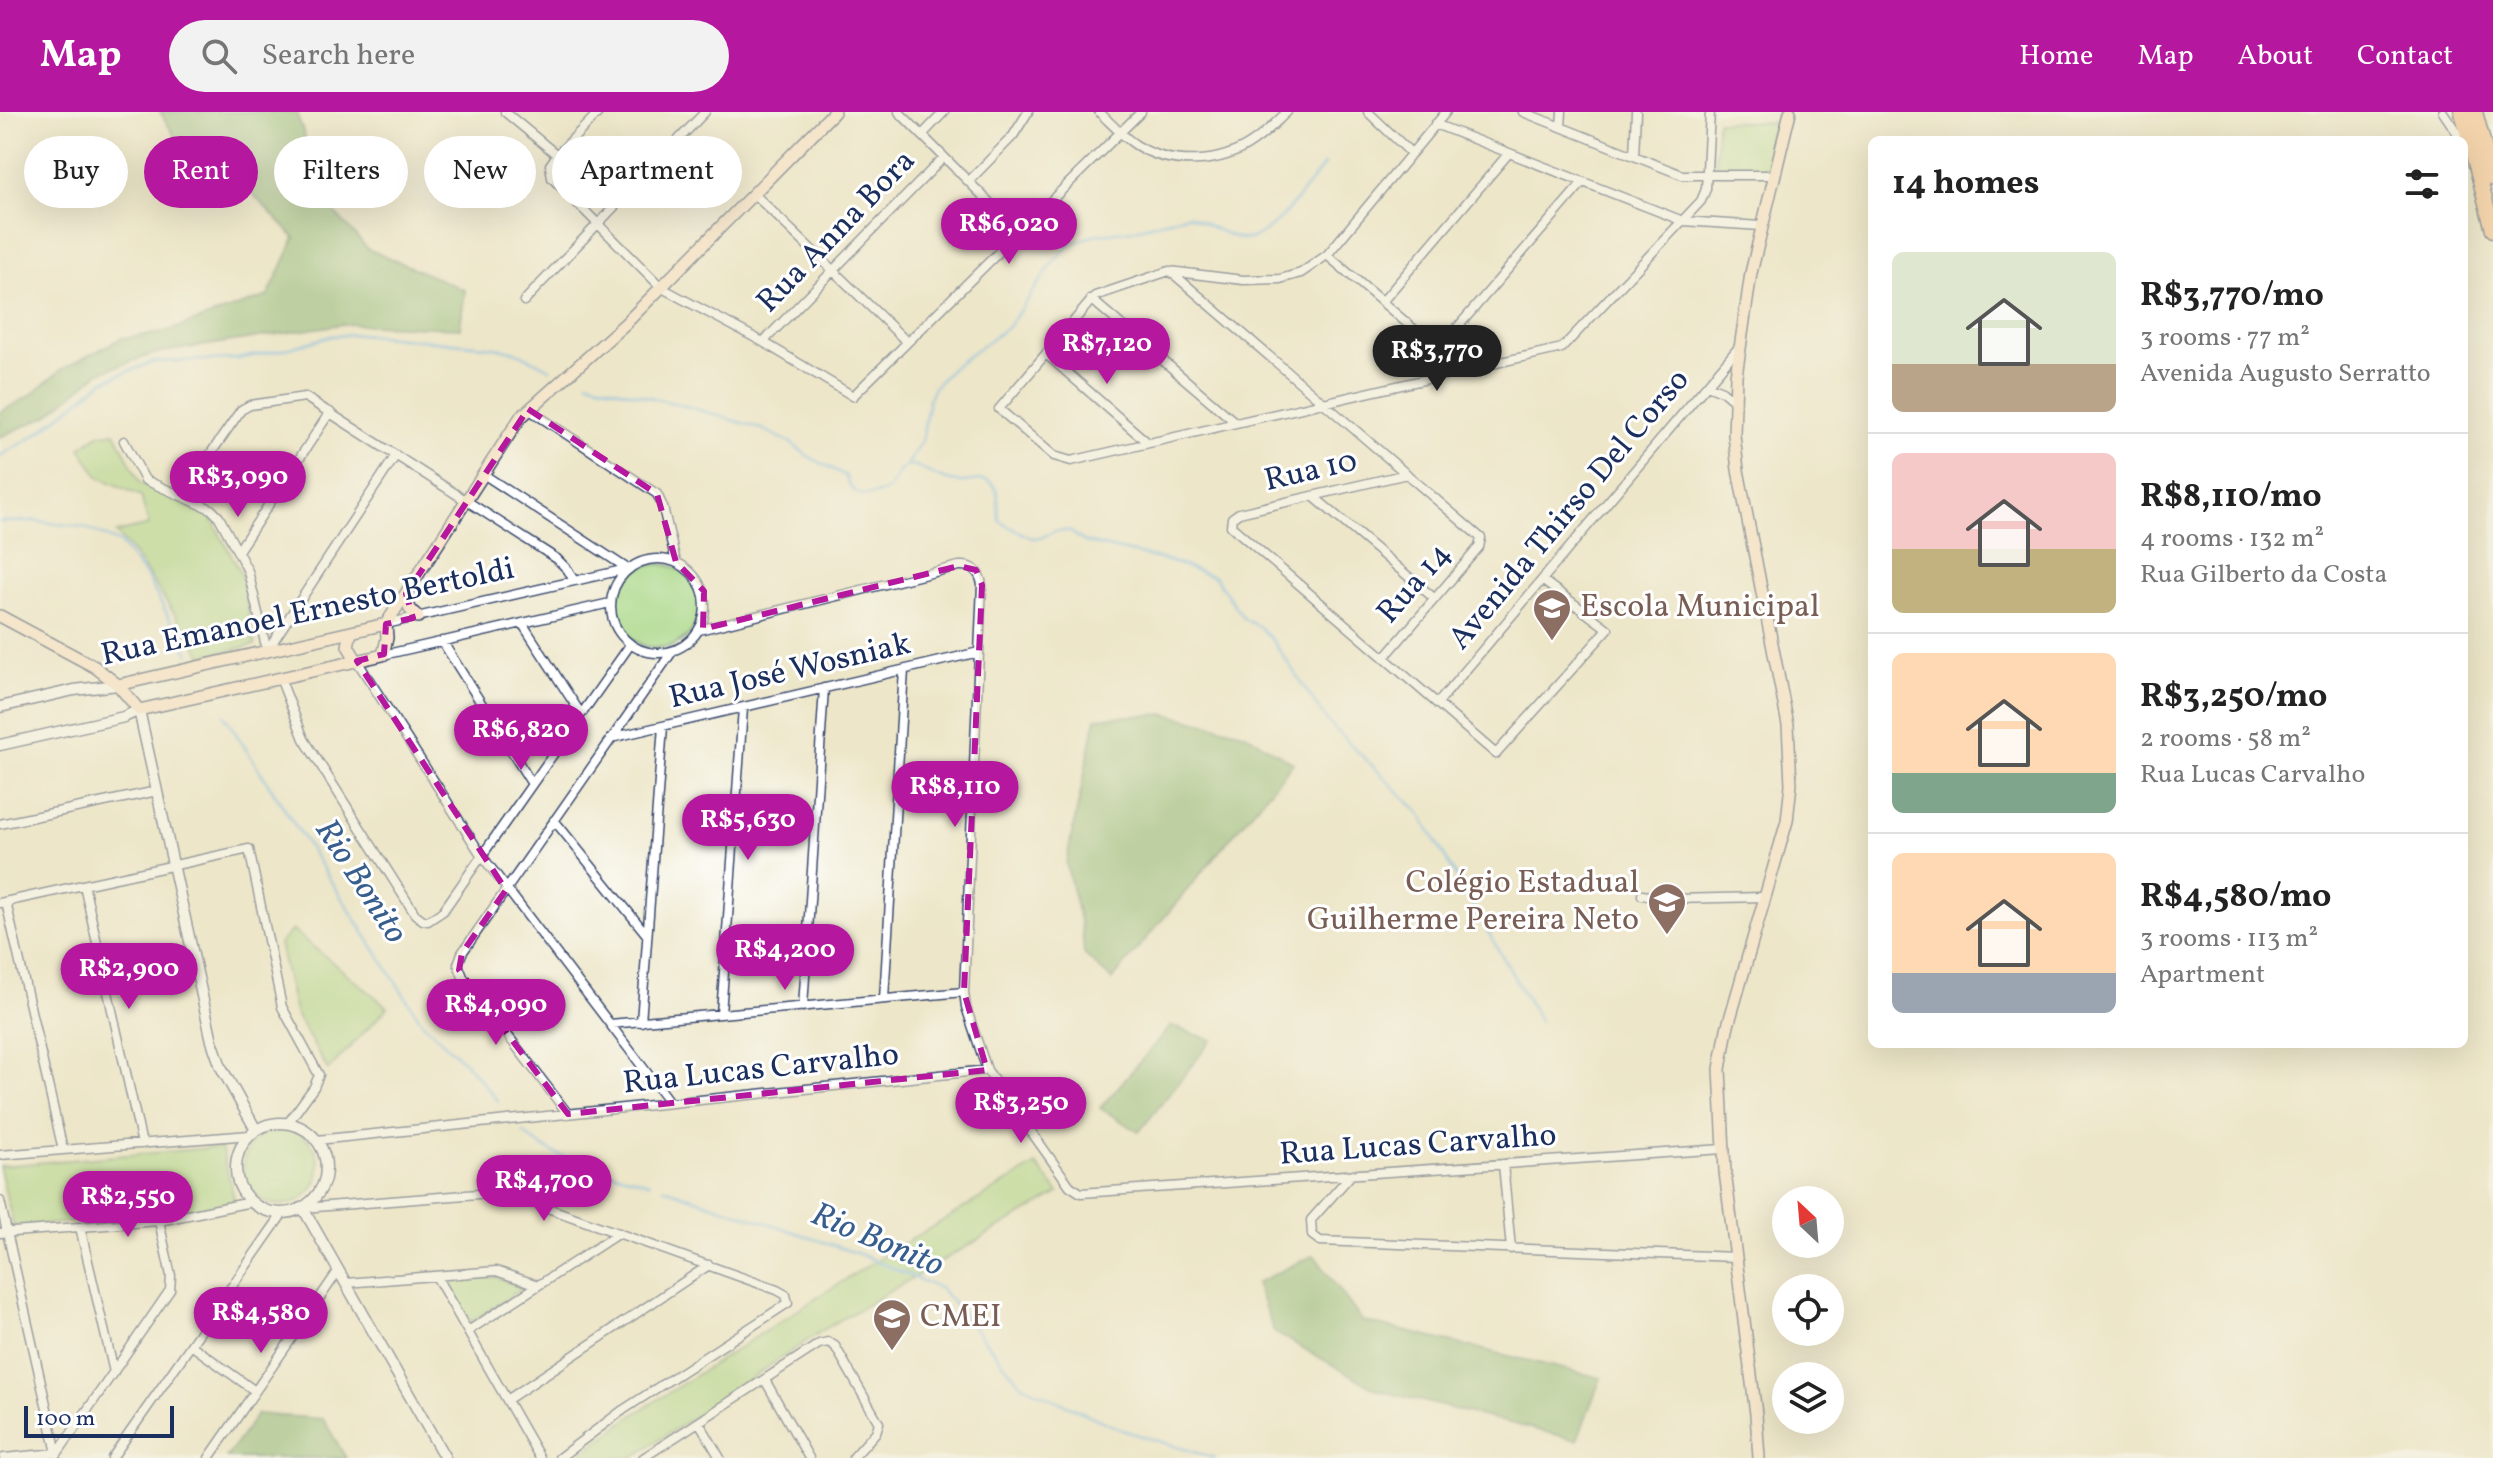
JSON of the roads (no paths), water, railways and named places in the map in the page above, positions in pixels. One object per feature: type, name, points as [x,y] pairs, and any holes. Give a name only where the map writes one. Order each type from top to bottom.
[{"type":"highway","points":[[2462,112],[2493,230]]},
{"type":"highway","points":[[2475,112],[2493,179]]},
{"type":"main road","points":[[383,655],[386,624],[515,424],[528,409],[611,338],[834,112]]},
{"type":"main road","points":[[1759,1458],[1723,1149],[1720,1087],[1723,1048],[1787,821],[1791,754],[1734,435],[1740,347],[1751,273],[1790,112]]},
{"type":"main road","points":[[406,594],[410,609],[418,617]]},
{"type":"main road","points":[[0,616],[95,667],[118,685],[139,710]]},
{"type":"main road","name":"Rua Emanoel Ernesto Bertoldi","points":[[118,685],[386,624]]},
{"type":"main road","points":[[351,632],[348,646],[357,661]]},
{"type":"main road","name":"Rua Emanoel Ernesto Bertoldi","points":[[139,710],[383,655]]},
{"type":"street","points":[[505,112],[552,151]]},
{"type":"street","points":[[576,136],[599,112]]},
{"type":"street","points":[[524,301],[705,112]]},
{"type":"street","points":[[899,112],[1020,233]]},
{"type":"street","points":[[922,135],[944,112]]},
{"type":"street","points":[[969,181],[1013,136],[1028,112]]},
{"type":"street","points":[[1099,112],[1121,133],[1146,150],[1169,158],[1209,159],[1224,156],[1254,142],[1287,112]]},
{"type":"street","points":[[581,208],[662,288],[763,342],[853,396],[1141,112]]},
{"type":"street","points":[[1368,112],[1411,153]]},
{"type":"street","points":[[1446,112],[1327,255],[1301,273],[1269,280],[1243,280],[1169,271],[1091,299],[999,409],[1064,461],[1562,348],[1705,195],[1710,112]]},
{"type":"street","points":[[1523,112],[1682,175],[1775,175]]},
{"type":"street","points":[[1561,127],[1562,112]]},
{"type":"street","points":[[1634,156],[1636,112]]},
{"type":"street","points":[[2443,112],[2459,136]]},
{"type":"street","points":[[1435,124],[1683,221],[1761,226]]},
{"type":"street","points":[[2468,150],[2474,159]]},
{"type":"street","points":[[1382,302],[1509,153]]},
{"type":"street","name":"Rua Anna Bora","points":[[763,342],[944,157]]},
{"type":"street","points":[[1438,350],[1583,182]]},
{"type":"street","points":[[754,194],[907,342]]},
{"type":"street","points":[[1327,255],[1463,371]]},
{"type":"street","points":[[1169,271],[1407,474]]},
{"type":"street","points":[[1091,299],[1236,423]]},
{"type":"street","name":"Avenida Thirso Del Corso","points":[[1437,704],[1740,347]]},
{"type":"street","points":[[1046,354],[1148,443]]},
{"type":"street","points":[[1707,385],[1722,391],[1735,402]]},
{"type":"street","points":[[181,496],[241,410],[250,405],[305,397],[557,559],[574,581]]},
{"type":"street","points":[[528,409],[657,494],[676,562]]},
{"type":"street","points":[[238,551],[330,412]]},
{"type":"street","points":[[124,441],[142,477],[215,512],[250,578],[267,651]]},
{"type":"street","points":[[267,651],[396,455]]},
{"type":"street","points":[[483,474],[628,569]]},
{"type":"street","name":"Rua 10","points":[[1384,658],[1234,531],[1230,522],[1239,513],[1407,474]]},
{"type":"street","name":"Rua 14","points":[[1384,658],[1482,541],[1479,535],[1407,474]]},
{"type":"street","points":[[1313,496],[1435,599]]},
{"type":"street","points":[[651,559],[676,562],[688,569],[704,591],[706,604],[699,630],[692,640],[672,652],[657,654],[643,651],[630,645],[615,626],[610,603],[613,590],[628,569],[651,559]]},
{"type":"street","points":[[699,630],[959,566],[976,570],[982,585],[964,992],[987,1070]]},
{"type":"street","name":"Rua Emanoel Ernesto Bertoldi","points":[[386,624],[628,569]]},
{"type":"street","points":[[1384,658],[1496,754],[1608,629],[1542,580]]},
{"type":"street","name":"Rua Emanoel Ernesto Bertoldi","points":[[383,655],[610,603]]},
{"type":"street","points":[[522,623],[581,714]]},
{"type":"street","points":[[442,641],[532,784]]},
{"type":"street","points":[[280,678],[304,739],[415,914],[428,921],[443,911],[630,645]]},
{"type":"street","points":[[568,1114],[463,977],[458,964],[462,953],[672,652]]},
{"type":"street","name":"Rua José Wosniak","points":[[611,738],[979,652]]},
{"type":"street","points":[[357,661],[506,890],[670,1103]]},
{"type":"street","points":[[884,999],[904,670]]},
{"type":"street","name":"Rua Emanoel Ernesto Bertoldi","points":[[0,707],[74,690],[118,685]]},
{"type":"street","points":[[803,1007],[824,688]]},
{"type":"street","points":[[721,1014],[743,708]]},
{"type":"street","points":[[139,710],[216,1054],[253,1132]]},
{"type":"street","name":"Rua Emanoel Ernesto Bertoldi","points":[[0,745],[124,717],[139,710]]},
{"type":"street","points":[[641,1022],[663,726]]},
{"type":"street","points":[[0,824],[157,791]]},
{"type":"street","points":[[554,820],[647,936]]},
{"type":"street","points":[[63,1150],[3,903],[249,849],[282,1007],[319,1075],[288,1123]]},
{"type":"street","points":[[84,885],[142,1144]]},
{"type":"street","points":[[1642,895],[1673,899],[1765,897]]},
{"type":"street","points":[[610,1024],[964,992]]},
{"type":"street","name":"Rua Lucas Carvalho","points":[[317,1140],[987,1070],[1070,1186],[1081,1193],[1723,1149]]},
{"type":"street","points":[[303,1208],[315,1198],[323,1185],[326,1170],[324,1154],[317,1140],[309,1132],[288,1123],[266,1125],[253,1132],[242,1145],[235,1169],[243,1193],[262,1209],[283,1213],[303,1208],[503,1192],[782,1291],[788,1303],[623,1410],[559,1458]]},
{"type":"street","points":[[0,1155],[253,1132]]},
{"type":"street","points":[[1503,1164],[1511,1249]]},
{"type":"street","points":[[1350,1175],[1314,1215],[1310,1225],[1312,1235],[1320,1241],[1736,1257]]},
{"type":"street","points":[[0,1201],[4,1233],[56,1456]]},
{"type":"street","points":[[4,1233],[159,1221],[251,1202]]},
{"type":"street","points":[[303,1208],[445,1458]]},
{"type":"street","points":[[112,1458],[283,1213]]},
{"type":"street","points":[[56,1456],[171,1286],[159,1221]]},
{"type":"street","points":[[80,1227],[114,1372]]},
{"type":"street","points":[[468,1331],[619,1233]]},
{"type":"street","points":[[507,1400],[709,1265]]},
{"type":"street","points":[[209,1458],[339,1270]]},
{"type":"street","points":[[346,1283],[496,1271],[538,1285]]},
{"type":"street","points":[[436,1276],[540,1458]]},
{"type":"street","points":[[643,1458],[819,1344],[828,1342],[835,1346],[879,1427],[853,1458]]},
{"type":"street","points":[[191,1345],[255,1391]]},
{"type":"street","points":[[765,1380],[809,1458]]},
{"type":"street","points":[[699,1422],[720,1458]]},
{"type":"street","points":[[4,1458],[56,1456]]},
{"type":"waterway","points":[[907,465],[922,440],[929,398],[934,387],[953,367],[1009,326],[1069,245],[1094,235],[1132,230],[1188,215],[1234,237],[1252,238],[1264,232],[1287,211],[1324,165]]},
{"type":"waterway","points":[[0,456],[39,433],[103,381],[153,362],[237,359],[332,336],[360,334],[495,347],[516,352],[550,369]]},
{"type":"waterway","points":[[588,382],[762,429],[846,476],[852,489],[862,494],[889,489],[901,470],[914,465],[950,481],[987,481],[997,493],[1000,522],[1032,538],[1055,531],[1069,531],[1085,542],[1169,561],[1215,577],[1244,619],[1260,627],[1274,642],[1327,721],[1419,812],[1540,1022]]},
{"type":"waterway","name":"Rio Bonito","points":[[0,522],[34,521],[84,527],[120,543],[148,579],[189,654]]},
{"type":"waterway","name":"Rio Bonito","points":[[224,715],[421,1021],[470,1068],[498,1101]]},
{"type":"waterway","name":"Rio Bonito","points":[[524,1133],[536,1143],[566,1158],[649,1183]]},
{"type":"waterway","name":"Rio Bonito","points":[[664,1188],[862,1255],[941,1289],[1022,1385],[1122,1430],[1214,1458]]},
{"type":"place","name":"Escola Municipal","points":[[1552,642]]},
{"type":"place","name":"Colégio Estadual Guilherme Pereira Neto","points":[[1667,936]]},
{"type":"place","name":"CMEI","points":[[892,1352]]}]
